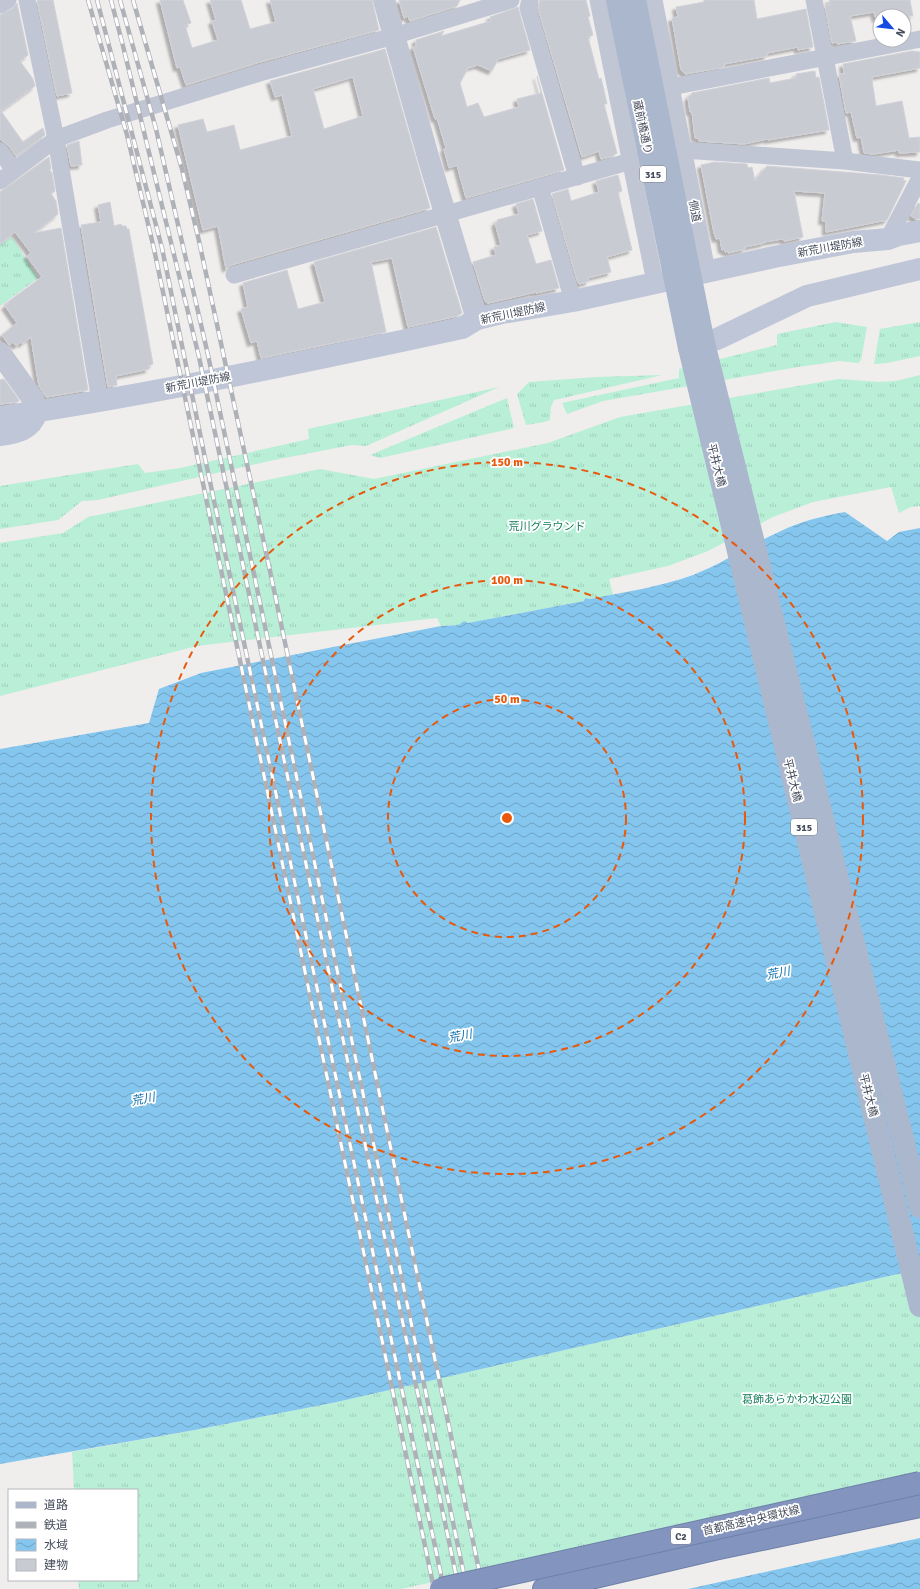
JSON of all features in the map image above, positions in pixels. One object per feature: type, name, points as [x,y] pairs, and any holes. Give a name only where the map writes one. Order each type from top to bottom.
[{"type":"highway","name":"首都高速中央環状線","points":[[441,1589],[920,1483]]},
{"type":"highway","name":"首都高速中央環状線","points":[[544,1589],[714,1549],[920,1506]]},
{"type":"main road","name":"蔵前橋通り","points":[[617,0],[696,345]]},
{"type":"main road","name":"蔵前橋通り","points":[[635,0],[696,345]]},
{"type":"main road","name":"新荒川堤防線","points":[[0,418],[100,401],[454,330],[462,328],[477,319],[502,313],[573,301],[655,282],[853,242],[888,239],[899,235],[920,231]]},
{"type":"main road","points":[[696,345],[717,339],[807,296],[920,269]]},
{"type":"main road","name":"平井大橋","points":[[696,345],[920,1207]]},
{"type":"main road","name":"平井大橋","points":[[696,345],[920,1306]]},
{"type":"main road","points":[[0,435],[16,433],[24,430],[31,424],[37,412]]},
{"type":"street","points":[[0,5],[8,0]]},
{"type":"street","points":[[27,0],[56,139],[100,401]]},
{"type":"street","points":[[384,0],[428,160],[446,214],[477,319]]},
{"type":"street","points":[[0,181],[56,139],[107,120],[263,72],[394,36],[470,6],[511,0]]},
{"type":"street","points":[[530,0],[528,8],[577,177]]},
{"type":"street","points":[[598,0],[655,282]]},
{"type":"street","name":"側道","points":[[654,0],[708,271]]},
{"type":"street","points":[[814,0],[845,161]]},
{"type":"street","points":[[671,87],[920,39]]},
{"type":"street","points":[[234,275],[631,161],[683,150],[845,161],[920,170]]},
{"type":"street","points":[[0,151],[14,170]]},
{"type":"street","points":[[888,239],[920,178]]},
{"type":"street","points":[[540,187],[573,301]]},
{"type":"street","points":[[0,353],[33,400],[37,412]]},
{"type":"green space","points":[[12,237],[38,278],[0,306],[0,245]]},
{"type":"green space","points":[[836,322],[867,327],[861,360],[858,363],[840,361],[798,367],[603,401],[567,414],[562,403],[679,378],[679,369],[777,345],[777,334]]},
{"type":"green space","points":[[920,322],[920,356],[887,363],[874,364],[880,329]]},
{"type":"green space","points":[[662,375],[554,400],[551,407],[550,420],[526,425],[517,394],[529,382],[596,377]]},
{"type":"green space","name":"荒川グラウンド","points":[[920,375],[920,506],[911,507],[899,513],[891,487],[813,502],[773,517],[708,551],[668,566],[609,579],[613,595],[590,599],[585,598],[584,601],[468,623],[464,621],[460,625],[441,626],[437,618],[197,646],[0,696],[0,543],[63,533],[88,517],[320,469],[374,479],[548,443],[620,417],[839,379],[879,382],[896,381]]},
{"type":"green space","points":[[499,387],[366,446],[352,445],[274,460],[98,500],[82,501],[58,520],[0,529],[0,486],[138,464],[145,473],[180,468],[309,439],[308,429]]},
{"type":"green space","points":[[507,398],[514,428],[380,458],[370,455]]},
{"type":"green space","name":"葛飾あらかわ水辺公園","points":[[920,1269],[920,1475],[401,1589],[79,1589],[78,1581],[138,1581],[138,1489],[74,1489],[72,1452],[337,1402]]},
{"type":"water","name":"荒川","points":[[845,512],[887,541],[899,532],[920,528],[920,1269],[337,1402],[195,1430],[0,1464],[0,749],[149,723],[159,689],[201,673],[441,626],[459,625],[464,621],[468,623],[584,601],[585,598],[590,599],[668,583],[704,570],[796,524]]},
{"type":"water","points":[[920,1538],[920,1589],[688,1589]]},
{"type":"building","points":[[37,0],[53,0],[72,93],[57,96]]},
{"type":"building","points":[[160,0],[183,0],[191,23],[185,25],[192,48],[218,40],[212,21],[216,20],[210,0],[241,0],[250,29],[276,22],[270,0],[372,0],[379,30],[260,62],[186,85],[180,67],[177,68]]},
{"type":"building","points":[[399,0],[460,0],[457,6],[410,21],[408,16],[404,18]]},
{"type":"building","points":[[540,0],[586,0],[590,16],[588,17],[593,35],[588,37],[599,79],[601,78],[604,90],[607,104],[604,104],[617,153],[613,156],[601,159],[599,151],[582,157],[538,8]]},
{"type":"building","points":[[704,0],[754,0],[757,19],[806,9],[813,47],[798,50],[798,47],[767,53],[767,56],[724,64],[724,67],[685,74],[681,70],[672,18],[678,17],[676,7],[704,2]]},
{"type":"building","points":[[829,0],[910,0],[912,8],[872,8],[872,12],[850,16],[856,41],[837,44],[836,42],[832,43],[825,5],[830,5]]},
{"type":"building","points":[[17,3],[28,55],[20,61],[33,79],[35,86],[1,111],[23,142],[43,128],[45,135],[16,156],[8,145],[0,139],[0,15],[13,8]]},
{"type":"building","points":[[518,7],[530,50],[498,59],[492,71],[478,65],[468,68],[460,83],[467,107],[478,103],[484,117],[519,107],[517,99],[541,93],[537,76],[564,170],[466,198],[457,165],[449,168],[444,149],[446,148],[437,118],[435,119],[413,47],[416,46],[416,40],[444,31],[441,36],[491,21],[490,17]]},
{"type":"building","points":[[385,49],[430,208],[231,265],[226,269],[218,226],[203,230],[178,125],[203,119],[207,132],[234,125],[240,150],[292,136],[282,95],[275,97],[270,81]],"holes":[[[353,77],[363,116],[324,129],[313,89]]]},
{"type":"building","points":[[912,51],[920,52],[920,68],[872,77],[872,80],[876,106],[902,101],[909,138],[920,137],[920,152],[899,153],[899,150],[874,154],[864,153],[861,137],[857,138],[851,112],[846,113],[839,74],[844,74],[843,64]]},
{"type":"building","points":[[815,71],[816,78],[819,77],[829,130],[744,144],[699,141],[699,138],[695,138],[692,112],[690,112],[688,98],[692,93],[769,78],[770,83],[796,78],[796,74]]},
{"type":"building","points":[[79,141],[82,165],[71,166],[67,145]]},
{"type":"building","points":[[49,157],[51,169],[49,169],[52,173],[55,191],[51,194],[56,201],[58,214],[34,233],[61,228],[88,390],[46,397],[39,386],[31,337],[22,344],[21,342],[16,346],[13,342],[9,345],[2,335],[17,323],[5,306],[9,303],[8,302],[42,277],[27,256],[31,253],[15,232],[0,244],[0,192]]},
{"type":"building","points":[[715,162],[747,164],[748,168],[752,167],[755,181],[767,166],[881,175],[904,178],[903,180],[906,181],[887,220],[826,232],[826,221],[822,221],[825,193],[794,191],[803,237],[785,241],[782,239],[764,242],[728,253],[728,251],[725,252],[724,249],[722,250],[720,238],[716,239],[714,233],[701,165]]},
{"type":"building","points":[[618,175],[622,191],[618,192],[632,250],[607,257],[611,272],[588,278],[589,281],[580,284],[578,283],[552,194],[568,189],[571,201],[599,192],[596,181]]},
{"type":"building","points":[[533,199],[542,231],[527,235],[536,264],[551,260],[559,288],[488,303],[485,301],[473,262],[496,255],[494,247],[501,245],[495,223],[498,222],[497,220],[519,214],[516,204]]},
{"type":"building","points":[[110,202],[114,226],[121,224],[129,229],[153,364],[148,366],[149,369],[116,376],[117,385],[108,387],[81,225],[101,222],[98,205]]},
{"type":"building","points":[[918,203],[920,204],[920,219],[916,219],[911,216]]},
{"type":"building","points":[[436,227],[462,313],[457,316],[408,327],[392,258],[371,262],[386,332],[261,358],[257,341],[251,343],[241,309],[248,307],[243,283],[287,270],[298,309],[325,302],[314,262]]},
{"type":"building","points":[[4,379],[19,400],[18,402],[0,404],[0,380]]},
{"type":"railway","points":[[88,0],[127,135],[154,249],[434,1589]]},
{"type":"railway","points":[[97,0],[162,248],[444,1589]]},
{"type":"railway","points":[[111,0],[199,357],[459,1589]]},
{"type":"railway","points":[[120,0],[156,129],[208,355],[467,1589]]},
{"type":"railway","points":[[133,0],[182,169],[199,241],[270,571],[483,1589]]}]
